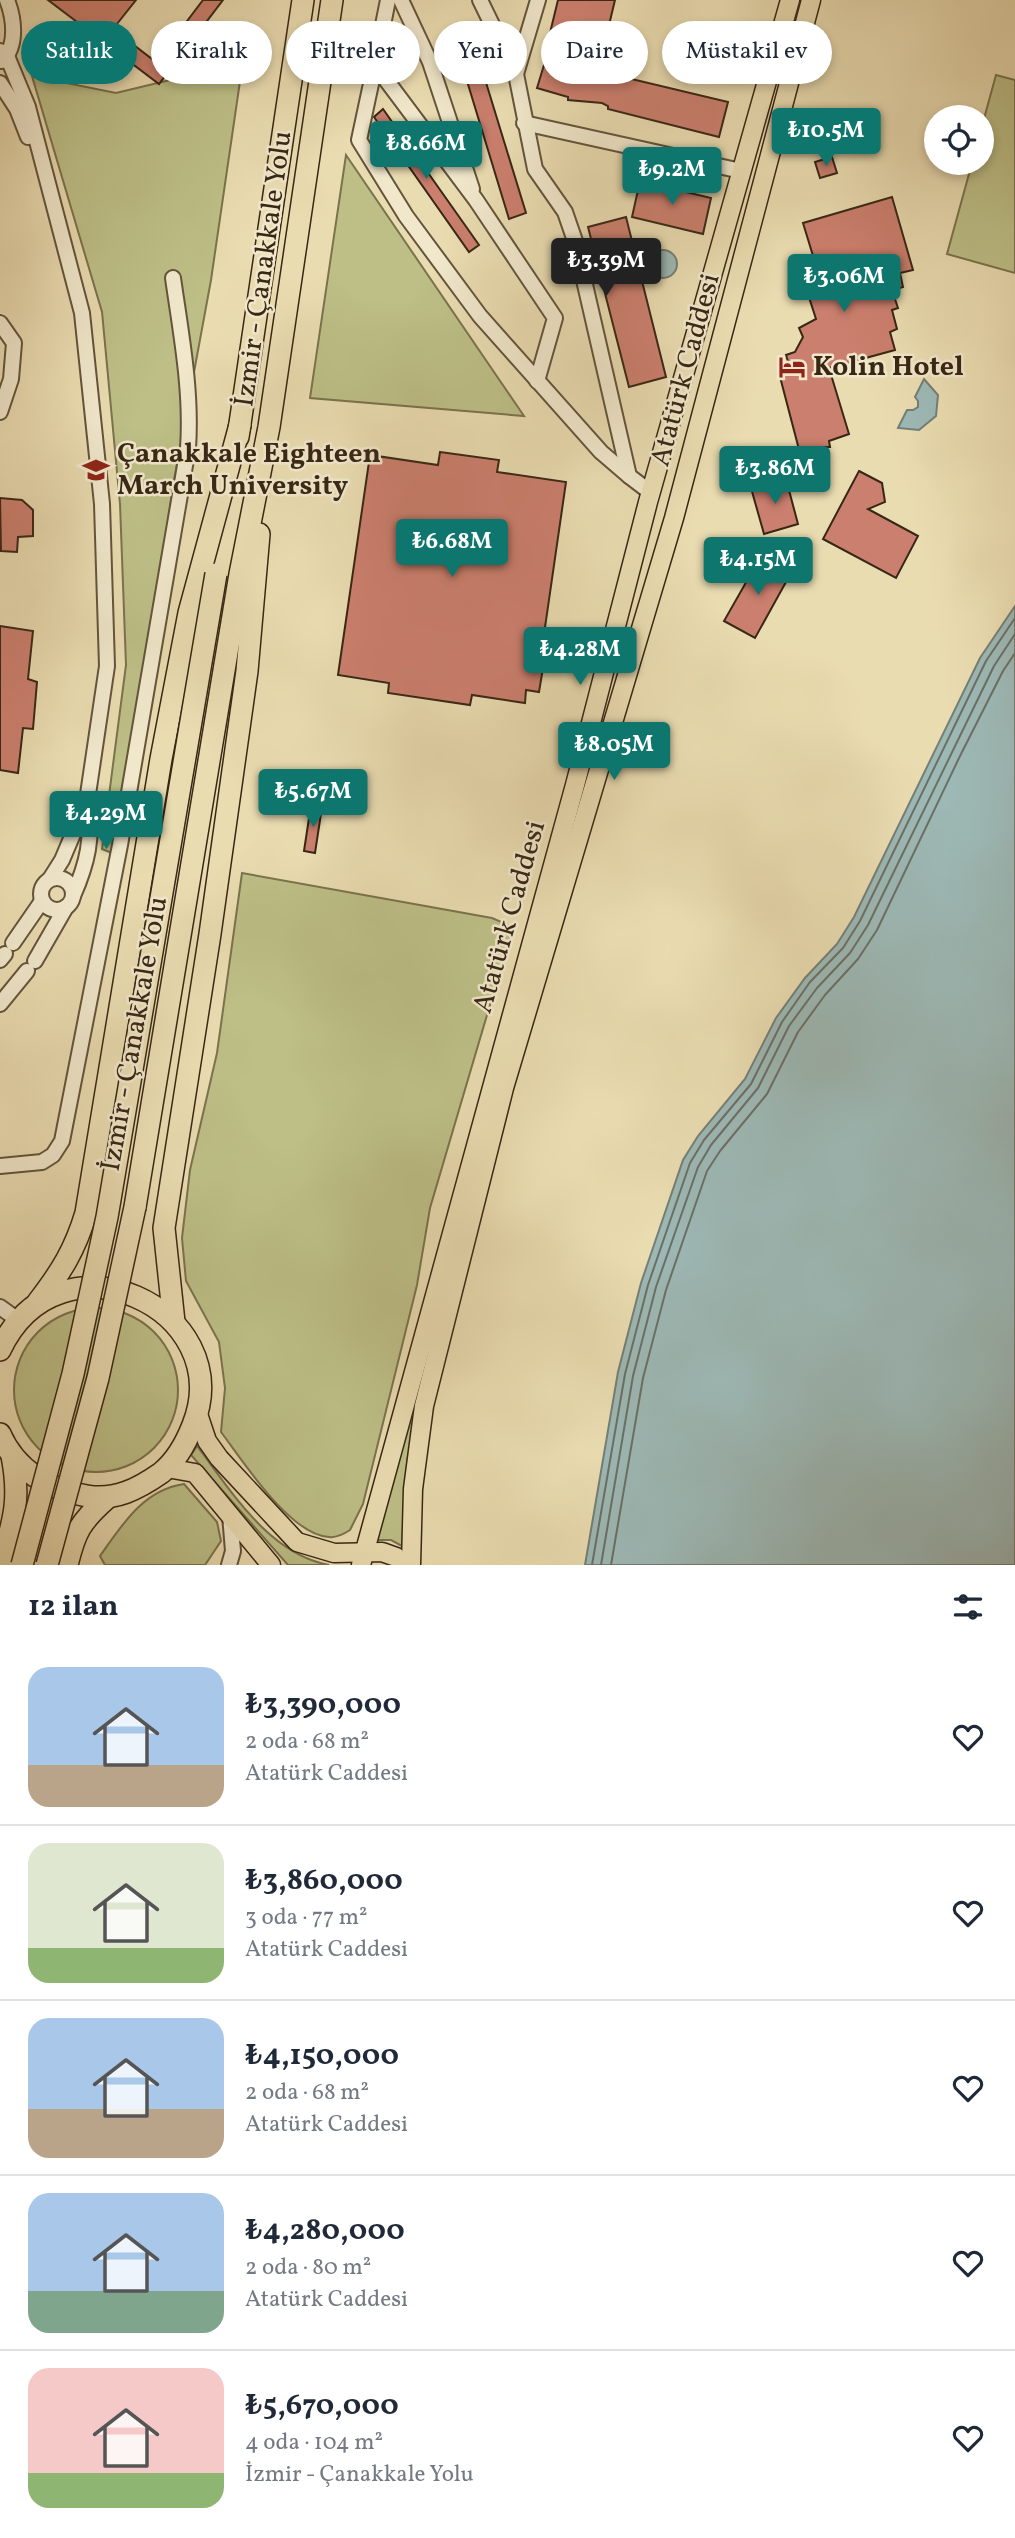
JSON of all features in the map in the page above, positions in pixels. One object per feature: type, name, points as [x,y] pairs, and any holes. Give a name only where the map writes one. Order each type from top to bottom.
[{"type":"highway","name":"İzmir - Çanakkale Yolu","points":[[22,1565],[73,1374],[105,1230],[240,425],[303,0]]},
{"type":"highway","name":"İzmir - Çanakkale Yolu","points":[[47,1565],[98,1378],[135,1207],[240,574],[269,428],[332,0]]},
{"type":"highway","points":[[0,1350],[18,1320],[38,1302],[68,1262],[78,1241],[86,1213],[161,759],[189,614],[240,425]]},
{"type":"highway","points":[[174,1322],[164,1228],[210,934],[247,671],[269,428]]},
{"type":"highway","points":[[38,1302],[61,1293],[91,1287],[122,1290],[150,1302],[174,1322],[191,1350],[200,1381],[198,1414],[186,1444],[167,1468],[149,1482],[106,1499],[84,1519],[67,1565]]},
{"type":"highway","points":[[4,1444],[36,1478],[65,1492],[106,1499]]},
{"type":"highway","points":[[1,1565],[16,1513],[18,1487],[4,1444]]},
{"type":"main road","name":"Atatürk Caddesi","points":[[411,1565],[413,1489],[424,1406],[505,1088],[575,785],[650,492],[790,0]]},
{"type":"main road","name":"Atatürk Caddesi","points":[[363,1558],[548,909],[680,498],[811,0]]},
{"type":"main road","points":[[686,366],[713,370]]},
{"type":"main road","points":[[650,492],[680,498]]},
{"type":"main road","points":[[198,1414],[207,1441],[219,1458],[297,1542],[363,1558],[383,1552],[396,1557],[404,1565]]},
{"type":"main road","points":[[167,1468],[195,1473],[271,1565]]},
{"type":"street","points":[[6,0],[14,26],[2,57],[28,107],[82,313],[102,505],[107,666],[87,801],[62,860],[40,891],[42,901],[50,909],[69,902]]},
{"type":"street","points":[[384,21],[388,0]]},
{"type":"street","points":[[401,0],[430,62],[476,200]]},
{"type":"street","points":[[480,0],[490,21]]},
{"type":"street","points":[[527,37],[538,0]]},
{"type":"street","points":[[0,83],[17,108],[53,201]]},
{"type":"street","points":[[371,84],[359,140],[406,216],[480,316],[537,381],[601,452],[650,492]]},
{"type":"street","points":[[389,84],[476,200],[555,318],[537,381]]},
{"type":"street","points":[[518,84],[536,169],[565,212],[575,241],[629,476]]},
{"type":"street","points":[[524,123],[741,171]]},
{"type":"street","points":[[0,1164],[29,1164],[48,1159],[62,1141],[120,845],[188,448],[190,421],[186,368],[173,278]]},
{"type":"street","points":[[0,323],[15,343],[12,379],[0,412]]},
{"type":"street","points":[[2,998],[31,966],[69,902],[86,865],[92,826],[87,801]]},
{"type":"street","points":[[50,879],[66,881],[69,902]]},
{"type":"street","points":[[6,952],[42,901]]},
{"type":"street","points":[[0,1307],[18,1320]]},
{"type":"street","points":[[229,1514],[233,1551],[229,1565]]},
{"type":"green space","points":[[996,75],[1015,80],[1015,273],[947,254],[969,175],[994,175],[994,105],[988,105]]},
{"type":"green space","points":[[34,84],[72,84],[116,93],[153,84],[240,84],[211,280],[173,486],[146,677],[112,853],[102,849],[126,665],[120,504],[102,312]]},
{"type":"green space","points":[[346,155],[524,416],[310,398]]},
{"type":"green space","points":[[242,873],[492,918],[513,927],[430,1208],[417,1285],[363,1504],[350,1530],[335,1537],[314,1533],[283,1511],[221,1432],[225,1388],[219,1342],[186,1281],[182,1238],[190,1170],[217,1053]]},
{"type":"green space","points":[[96,1308],[128,1314],[154,1332],[172,1358],[178,1390],[172,1422],[154,1448],[128,1466],[96,1472],[64,1466],[38,1448],[20,1422],[14,1390],[20,1358],[38,1332],[64,1314]]},
{"type":"green space","points":[[422,1369],[407,1463],[402,1546],[391,1540],[376,1540]]},
{"type":"green space","points":[[197,1446],[238,1501],[270,1535],[308,1559],[329,1565],[288,1565],[191,1455]]},
{"type":"green space","points":[[184,1484],[217,1522],[221,1541],[205,1565],[105,1565],[100,1556],[135,1511],[157,1493]]},
{"type":"water","points":[[663,250],[673,254],[677,264],[673,274],[663,278],[653,274],[649,264],[653,254]]},
{"type":"water","points":[[924,379],[938,395],[936,416],[919,430],[898,428],[907,410],[918,407],[915,397]]},
{"type":"water","points":[[1015,606],[1015,1565],[585,1565],[618,1372],[641,1283],[683,1160],[698,1136],[745,1079],[776,1018],[805,978],[837,944],[854,917],[980,658]]},
{"type":"building","points":[[48,0],[136,0],[119,21],[76,21]]},
{"type":"building","points":[[203,0],[223,0],[207,21],[187,21]]},
{"type":"building","points":[[558,0],[615,0],[610,21],[553,21]]},
{"type":"building","points":[[137,47],[151,58],[151,78],[137,67]]},
{"type":"building","points":[[541,75],[541,84],[648,83],[728,102],[719,137],[608,109],[608,106],[602,103],[568,100],[568,97],[537,88]]},
{"type":"building","points":[[468,84],[486,84],[526,213],[509,219]]},
{"type":"building","points":[[383,109],[479,245],[469,252],[374,117]]},
{"type":"building","points":[[832,157],[837,173],[820,178],[815,162]]},
{"type":"building","points":[[640,181],[711,198],[703,234],[632,217]]},
{"type":"building","points":[[892,197],[913,270],[900,273],[903,287],[892,290],[898,308],[892,310],[897,329],[890,332],[895,350],[829,368],[849,434],[829,441],[830,447],[822,447],[823,455],[802,461],[779,373],[790,368],[786,355],[795,352],[803,337],[799,328],[816,319],[806,288],[821,282],[803,223]]},
{"type":"building","points":[[626,217],[666,377],[629,387],[588,227]]},
{"type":"building","points":[[440,452],[499,460],[497,472],[566,482],[541,655],[545,656],[539,692],[526,690],[525,703],[472,695],[470,705],[388,693],[389,683],[338,675],[370,455],[438,465]]},
{"type":"building","points":[[859,471],[882,483],[885,502],[868,509],[918,536],[896,578],[823,539]]},
{"type":"building","points":[[786,479],[798,524],[764,534],[751,488]]},
{"type":"building","points":[[0,498],[22,500],[33,510],[33,536],[18,537],[17,552],[1,551]]},
{"type":"building","points":[[761,556],[791,573],[755,638],[724,621]]},
{"type":"building","points":[[0,626],[33,631],[28,679],[37,682],[33,729],[23,728],[18,773],[0,770]]},
{"type":"building","points":[[311,805],[322,807],[315,853],[304,851]]},
{"type":"place","name":"Kolin Hotel","points":[[792,367]]},
{"type":"place","name":"Çanakkale Eighteen March University","points":[[96,470]]}]
